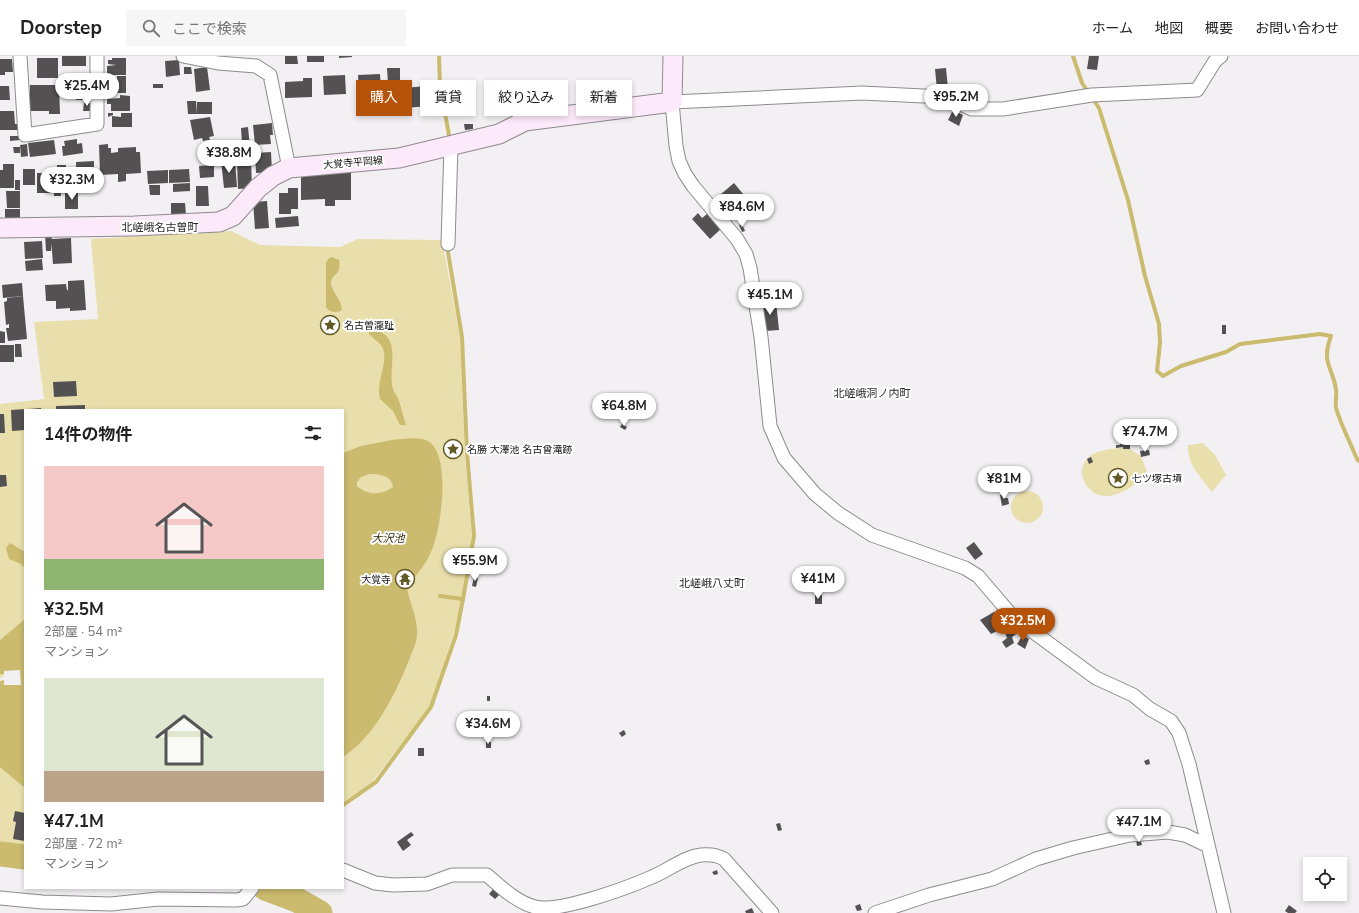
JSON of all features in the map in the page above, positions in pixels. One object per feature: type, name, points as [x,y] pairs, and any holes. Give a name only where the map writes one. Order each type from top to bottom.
[{"type":"main road","points":[[672,102],[673,56]]},
{"type":"main road","name":"大覚寺平岡線","points":[[0,228],[134,226],[219,222],[232,216],[258,188],[273,176],[289,168],[398,158],[499,134],[525,121],[672,102]]},
{"type":"street","points":[[20,56],[25,135],[97,124],[97,56]]},
{"type":"street","points":[[183,56],[256,66],[270,75],[289,168]]},
{"type":"street","points":[[1221,56],[1215,61],[1197,90],[1092,95],[1003,109],[972,109],[944,97],[874,93],[729,98],[672,102],[676,146],[682,167],[693,186],[737,238],[746,254],[750,268],[761,337],[770,426],[784,458],[814,494],[838,513],[872,535],[965,568],[978,576],[1013,617],[1096,678],[1133,695],[1171,721],[1179,733],[1189,764],[1206,845],[1224,913]]},
{"type":"street","points":[[448,244],[451,146]]},
{"type":"street","points":[[874,913],[928,895],[992,879],[1036,859],[1073,848],[1130,835],[1168,832],[1185,835],[1206,845]]},
{"type":"street","points":[[344,870],[375,883],[393,885],[427,884],[452,875],[487,875],[511,895],[535,908],[554,907],[588,900],[644,880],[692,857],[701,855],[717,855],[724,859],[772,913]]},
{"type":"street","points":[[0,898],[42,902],[111,904],[158,899],[236,900],[243,898],[250,892]]},
{"type":"shaded area","name":"大覚寺","points":[[231,231],[260,245],[340,247],[358,239],[442,240],[460,336],[465,457],[472,540],[457,623],[430,707],[372,782],[344,801],[344,409],[24,409],[24,854],[0,851],[0,404],[44,399],[34,322],[98,319],[91,239]]},
{"type":"shaded area","points":[[1203,443],[1215,455],[1226,475],[1212,492],[1192,465],[1188,452],[1188,445]]},
{"type":"shaded area","points":[[1127,447],[1141,456],[1148,474],[1130,488],[1114,495],[1101,496],[1095,493],[1083,479],[1082,472],[1086,460],[1090,456],[1099,452]]},
{"type":"shaded area","points":[[1024,491],[1030,491],[1040,498],[1043,507],[1042,513],[1036,520],[1030,523],[1024,523],[1014,516],[1011,510],[1011,504],[1018,494]]},
{"type":"water","points":[[332,257],[339,260],[340,265],[338,272],[331,280],[331,286],[342,306],[342,310],[336,312],[327,309],[326,307],[326,262]]},
{"type":"water","points":[[369,329],[387,336],[390,342],[392,350],[392,386],[399,401],[406,425],[400,425],[393,411],[380,399],[379,385],[384,363],[384,350],[381,345],[369,334]]},
{"type":"water","name":"大沢池","points":[[415,438],[424,439],[428,441],[435,449],[440,461],[442,494],[441,511],[435,542],[424,566],[407,587],[417,628],[417,637],[414,647],[397,687],[383,714],[365,738],[344,756],[344,453],[361,446],[392,440]],"holes":[[[369,474],[380,475],[390,480],[393,487],[384,492],[370,493],[357,486],[357,482],[361,477]]]},
{"type":"water","points":[[10,543],[24,551],[24,567],[21,564],[9,559],[6,548]]},
{"type":"water","points":[[24,620],[24,787],[0,767],[0,680],[5,679],[4,674],[0,674],[0,640]]},
{"type":"pier","points":[[20,670],[21,685],[4,685],[4,680],[0,681],[0,678],[4,676],[4,671]]},
{"type":"building","points":[[62,56],[86,56],[86,66],[62,66]]},
{"type":"building","points":[[285,56],[297,56],[298,64],[285,64]]},
{"type":"building","points":[[307,56],[324,56],[324,62],[307,62]]},
{"type":"building","points":[[339,56],[352,56],[352,57],[339,58]]},
{"type":"building","points":[[1089,56],[1099,56],[1097,70],[1087,69]]},
{"type":"building","points":[[37,58],[58,58],[58,78],[37,78]]},
{"type":"building","points":[[112,58],[126,58],[126,75],[107,75],[107,66],[116,65],[108,64],[108,60],[112,60]]},
{"type":"building","points":[[0,59],[12,59],[13,72],[5,72],[5,75],[0,75]]},
{"type":"building","points":[[179,60],[180,75],[166,77],[165,61]]},
{"type":"building","points":[[184,67],[191,67],[192,74],[184,74]]},
{"type":"building","points":[[207,67],[210,90],[196,92],[194,69]]},
{"type":"building","points":[[387,68],[400,68],[400,80],[388,80]]},
{"type":"building","points":[[946,68],[948,89],[937,90],[935,69]]},
{"type":"building","points":[[63,74],[89,75],[90,93],[84,93],[84,100],[76,100],[76,93],[63,93],[63,85],[60,85],[60,76],[63,76]]},
{"type":"building","points":[[380,74],[380,80],[358,80],[358,75]]},
{"type":"building","points":[[345,75],[346,94],[324,95],[323,76]]},
{"type":"building","points":[[117,76],[126,76],[126,93],[108,93],[109,79],[117,79]]},
{"type":"building","points":[[303,78],[312,78],[312,97],[285,98],[285,82],[303,81]]},
{"type":"building","points":[[153,84],[163,84],[163,88],[153,88]]},
{"type":"building","points":[[30,85],[59,85],[60,114],[49,114],[49,111],[30,111]]},
{"type":"building","points":[[0,86],[9,86],[10,100],[0,100]]},
{"type":"building","points":[[412,87],[420,87],[420,107],[412,107]]},
{"type":"building","points":[[120,95],[130,96],[130,111],[111,111],[111,104],[107,104],[107,99],[120,98]]},
{"type":"building","points":[[187,101],[196,101],[197,114],[188,114]]},
{"type":"building","points":[[197,102],[212,102],[212,114],[197,114]]},
{"type":"building","points":[[84,103],[90,103],[90,111],[83,111]]},
{"type":"building","points":[[953,110],[963,115],[959,126],[948,120]]},
{"type":"building","points":[[0,111],[14,111],[15,124],[17,124],[18,130],[0,130]]},
{"type":"building","points":[[108,113],[113,113],[113,115],[108,117]]},
{"type":"building","points":[[121,113],[132,113],[132,127],[112,127],[112,116],[121,117]]},
{"type":"building","points":[[210,117],[214,136],[209,137],[210,140],[203,141],[202,138],[194,140],[190,120]]},
{"type":"building","points":[[272,123],[273,135],[270,135],[271,144],[255,145],[253,125]]},
{"type":"building","points":[[464,124],[473,124],[473,129],[465,130]]},
{"type":"building","points":[[248,127],[251,158],[243,158],[241,128]]},
{"type":"building","points":[[10,136],[20,136],[20,140],[10,141]]},
{"type":"building","points":[[77,139],[77,144],[82,143],[83,153],[63,156],[62,146],[65,146],[64,141]]},
{"type":"building","points":[[54,140],[56,154],[30,157],[28,143]]},
{"type":"building","points":[[27,144],[28,156],[21,157],[20,145]]},
{"type":"building","points":[[108,144],[108,148],[111,148],[111,153],[118,152],[118,148],[136,147],[136,152],[140,152],[141,173],[126,174],[126,181],[118,182],[118,174],[100,175],[99,145]]},
{"type":"building","points":[[13,147],[20,147],[20,153],[14,153]]},
{"type":"building","points":[[212,151],[217,151],[218,162],[212,162]]},
{"type":"building","points":[[271,152],[272,172],[256,173],[255,153]]},
{"type":"building","points":[[203,155],[211,155],[212,162],[203,162]]},
{"type":"building","points":[[235,160],[237,187],[224,188],[221,161]]},
{"type":"building","points":[[251,160],[252,188],[238,189],[237,161]]},
{"type":"building","points":[[94,161],[94,171],[76,172],[76,162]]},
{"type":"building","points":[[3,164],[14,164],[14,188],[0,188],[0,170],[3,170]]},
{"type":"building","points":[[57,165],[66,165],[66,170],[71,170],[71,182],[68,182],[68,190],[61,190],[61,196],[54,196],[54,193],[37,193],[37,173],[54,173],[54,170],[57,170]]},
{"type":"building","points":[[214,165],[214,177],[200,178],[199,166]]},
{"type":"building","points":[[23,169],[35,169],[35,185],[23,185]]},
{"type":"building","points":[[189,169],[190,182],[169,183],[169,170]]},
{"type":"building","points":[[351,169],[351,200],[335,200],[335,206],[325,206],[325,199],[301,200],[301,176],[312,176],[311,170]]},
{"type":"building","points":[[168,170],[168,183],[148,184],[147,171]]},
{"type":"building","points":[[15,180],[20,180],[20,190],[15,190]]},
{"type":"building","points":[[190,183],[190,191],[173,192],[173,184]]},
{"type":"building","points":[[734,183],[744,195],[740,199],[745,204],[727,216],[714,200]]},
{"type":"building","points":[[149,185],[160,185],[160,195],[150,195]]},
{"type":"building","points":[[196,186],[208,186],[209,206],[196,206]]},
{"type":"building","points":[[288,188],[298,188],[298,209],[291,209],[291,214],[279,214],[279,193],[288,193]]},
{"type":"building","points":[[6,191],[20,191],[20,208],[7,208]]},
{"type":"building","points":[[65,193],[78,193],[78,209],[65,209]]},
{"type":"building","points":[[267,201],[269,228],[255,229],[253,202]]},
{"type":"building","points":[[171,203],[185,203],[186,215],[171,216]]},
{"type":"building","points":[[5,209],[20,209],[20,221],[5,221]]},
{"type":"building","points":[[698,213],[702,218],[707,214],[721,229],[710,239],[692,219]]},
{"type":"building","points":[[298,216],[299,226],[276,228],[275,218]]},
{"type":"building","points":[[742,224],[745,231],[742,232],[739,225]]},
{"type":"building","points":[[52,233],[51,251],[46,251],[45,234]]},
{"type":"building","points":[[71,238],[72,263],[53,264],[51,239]]},
{"type":"building","points":[[42,241],[43,258],[25,259],[24,242]]},
{"type":"building","points":[[42,259],[43,270],[26,271],[25,261]]},
{"type":"building","points":[[84,280],[86,310],[70,311],[70,308],[56,309],[56,301],[46,301],[45,285],[66,284],[68,290],[68,281]]},
{"type":"building","points":[[22,283],[23,296],[3,298],[2,285]]},
{"type":"building","points":[[23,296],[27,339],[8,341],[6,328],[9,328],[9,324],[6,325],[4,302],[7,301],[7,298]]},
{"type":"building","points":[[776,301],[779,330],[765,331],[762,302]]},
{"type":"building","points":[[1222,325],[1226,325],[1226,334],[1222,334]]},
{"type":"building","points":[[0,331],[5,332],[5,343],[0,343]]},
{"type":"building","points":[[15,344],[21,344],[22,357],[15,357]]},
{"type":"building","points":[[0,345],[14,345],[14,362],[0,362]]},
{"type":"building","points":[[76,381],[77,396],[54,397],[53,382]]},
{"type":"building","points":[[85,405],[85,409],[56,409],[56,406]]},
{"type":"building","points":[[24,409],[24,430],[12,431],[11,410]]},
{"type":"building","points":[[0,414],[4,414],[5,433],[0,433]]},
{"type":"building","points":[[622,424],[627,427],[625,430],[620,427]]},
{"type":"building","points":[[1124,438],[1130,438],[1130,449],[1123,449],[1123,447],[1116,448],[1116,445],[1124,443]]},
{"type":"building","points":[[1149,450],[1150,455],[1141,457],[1140,451]]},
{"type":"building","points":[[1091,457],[1093,462],[1089,464],[1087,459]]},
{"type":"building","points":[[0,475],[6,475],[7,486],[0,487]]},
{"type":"building","points":[[1004,494],[1005,498],[1008,498],[1009,504],[1002,506],[1000,495]]},
{"type":"building","points":[[974,542],[983,554],[975,560],[966,548]]},
{"type":"building","points":[[474,577],[478,578],[476,587],[472,586]]},
{"type":"building","points":[[815,595],[822,595],[822,604],[815,604]]},
{"type":"building","points":[[1001,611],[1004,613],[1002,620],[1006,619],[1011,627],[1016,626],[1019,632],[1012,637],[1014,643],[1006,648],[1002,642],[1007,638],[1003,628],[991,634],[980,620],[994,612],[997,616]]},
{"type":"building","points":[[1023,635],[1029,639],[1025,649],[1017,644]]},
{"type":"building","points":[[487,696],[490,696],[490,701],[487,701]]},
{"type":"building","points":[[624,730],[626,734],[622,737],[619,733]]},
{"type":"building","points":[[486,742],[491,742],[491,748],[486,748]]},
{"type":"building","points":[[418,748],[424,748],[424,756],[418,756]]},
{"type":"building","points":[[1149,759],[1150,764],[1146,765],[1144,761]]},
{"type":"building","points":[[15,811],[24,813],[24,841],[13,839],[16,822],[13,821]]},
{"type":"building","points":[[780,823],[782,830],[778,831],[776,824]]},
{"type":"building","points":[[411,832],[414,835],[407,840],[411,845],[403,851],[397,842]]},
{"type":"building","points":[[1140,839],[1142,845],[1137,846],[1136,840]]},
{"type":"building","points":[[717,870],[718,874],[714,875],[712,872]]},
{"type":"building","points":[[495,887],[501,893],[495,899],[489,894]]},
{"type":"building","points":[[860,904],[862,910],[857,911],[855,906]]},
{"type":"building","points":[[1289,905],[1297,911],[1295,913],[1288,913],[1285,911]]},
{"type":"building","points":[[752,908],[754,913],[746,913],[745,911]]},
{"type":"waterway","points":[[439,56],[440,85],[450,141]]},
{"type":"waterway","points":[[1073,56],[1082,83],[1099,108],[1128,200],[1145,276],[1159,324],[1160,343],[1157,371],[1163,376],[1181,366],[1226,352],[1240,344],[1320,334],[1331,336],[1328,345],[1327,359],[1336,389],[1336,408],[1340,421],[1359,461]]},
{"type":"waterway","points":[[344,804],[376,782],[431,707],[456,635],[463,599],[474,536],[467,453],[462,337],[447,246]]},
{"type":"waterway","points":[[440,596],[463,599]]},
{"type":"waterway","points":[[0,854],[24,857]]},
{"type":"waterway","points":[[268,889],[297,900],[320,913]]},
{"type":"place","name":"名古曽瀧趾","points":[[330,325]]},
{"type":"place","name":"名勝 大澤池 名古曾滝跡","points":[[453,449]]},
{"type":"place","name":"七ツ塚古墳","points":[[1118,478]]},
{"type":"place","name":"大覚寺","points":[[405,579]]},
{"type":"district","name":"北嵯峨名古曽町","points":[[160,227]]},
{"type":"district","name":"北嵯峨洞ノ内町","points":[[872,393]]},
{"type":"district","name":"北嵯峨八丈町","points":[[712,583]]}]
